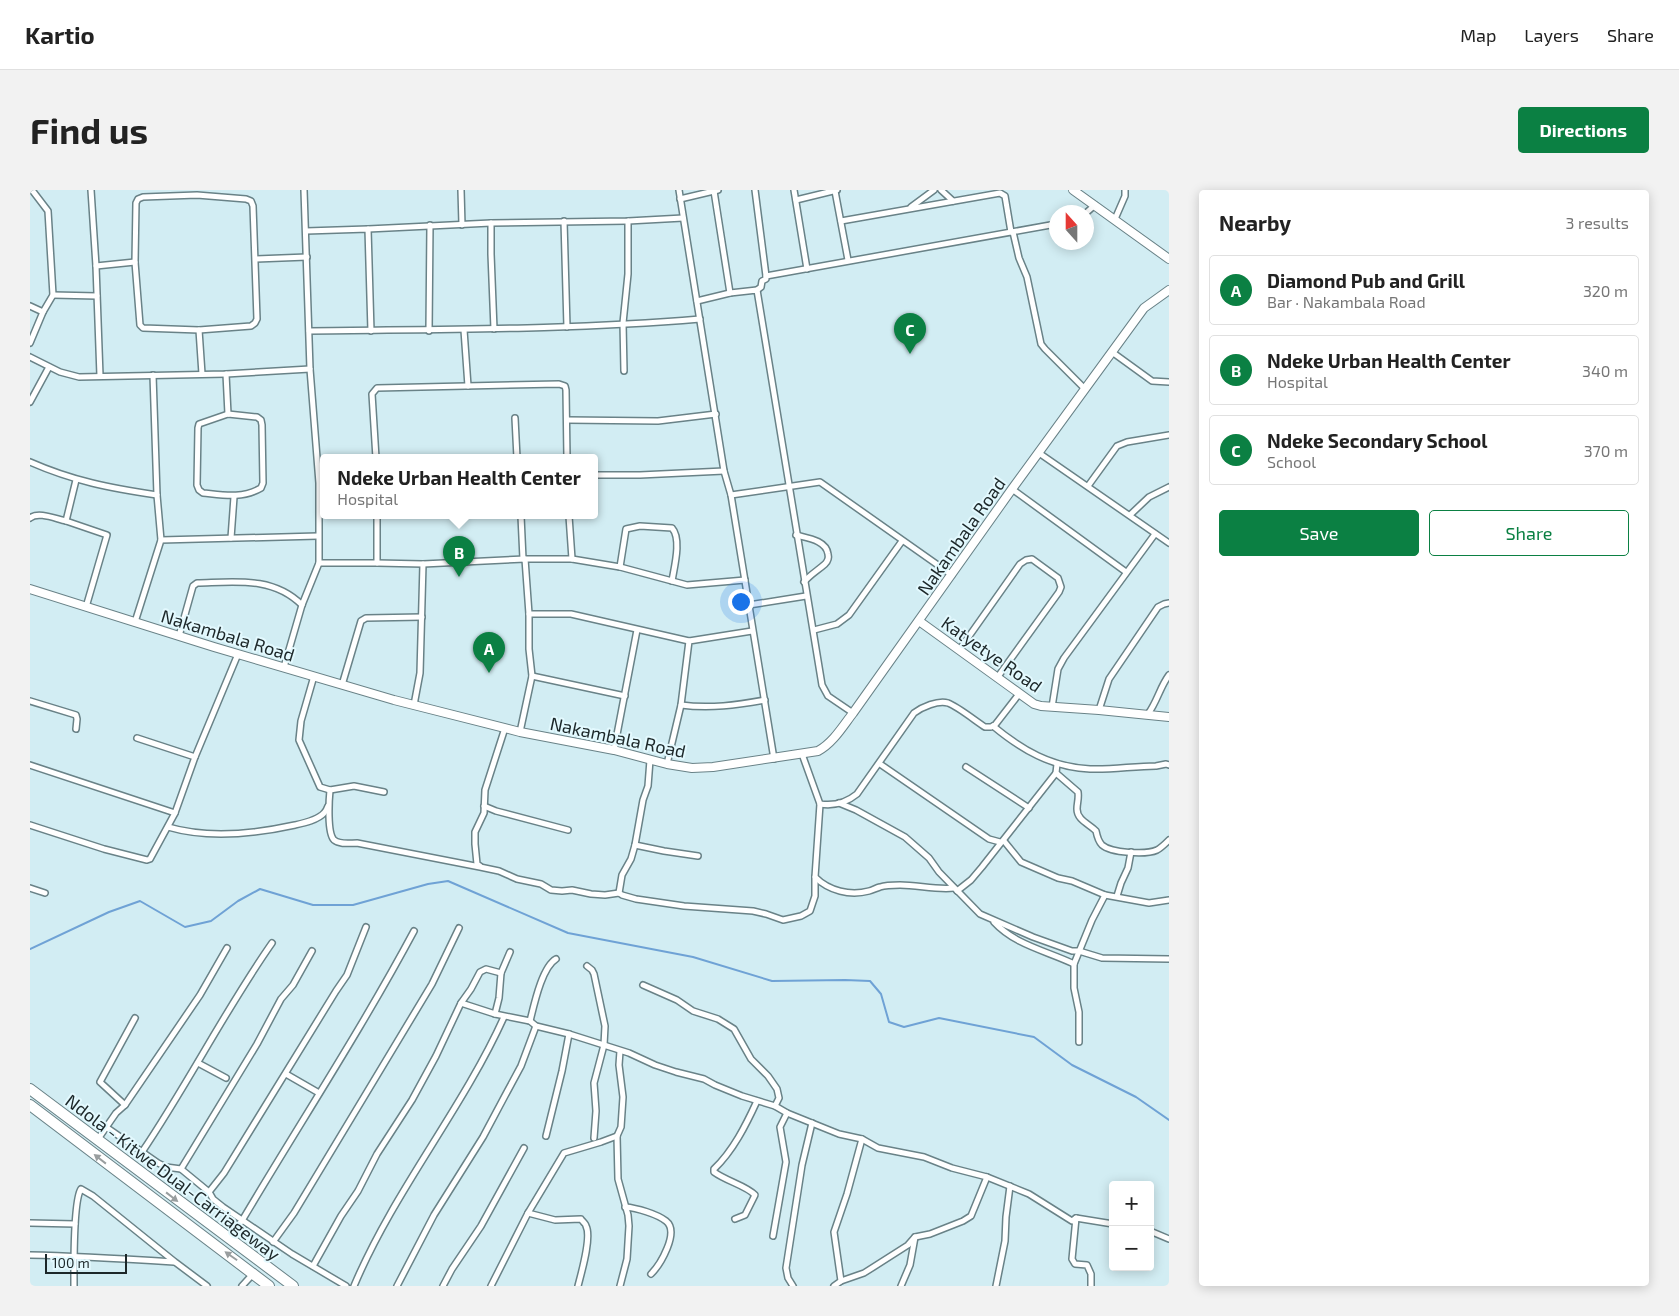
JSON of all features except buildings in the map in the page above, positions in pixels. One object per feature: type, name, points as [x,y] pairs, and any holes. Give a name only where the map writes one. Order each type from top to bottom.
[{"type":"highway","name":"Ndola - Kitwe Dual-Carriageway","points":[[32,1093],[98,1139],[228,1239],[293,1286]]},
{"type":"highway","name":"Ndola - Kitwe Dual-Carriageway","points":[[32,1108],[270,1286]]},
{"type":"main road","points":[[1073,190],[1168,255]]},
{"type":"main road","name":"Nakambala Road","points":[[30,590],[238,654],[414,705],[520,732],[614,750],[667,764],[692,768],[714,768],[818,751],[825,747],[853,713],[1084,388],[1144,308],[1169,290]]},
{"type":"main road","name":"Katyetye Road","points":[[919,621],[1034,704],[1169,717]]},
{"type":"street","points":[[30,344],[43,312],[53,295],[48,211],[32,190]]},
{"type":"street","points":[[91,190],[100,376]]},
{"type":"street","points":[[304,190],[310,368],[320,464]]},
{"type":"street","points":[[461,190],[462,225]]},
{"type":"street","points":[[679,190],[724,471],[731,495],[774,759]]},
{"type":"street","points":[[696,301],[730,292],[757,290],[761,287],[762,281],[766,279],[755,190]]},
{"type":"street","points":[[794,190],[807,269]]},
{"type":"street","points":[[796,200],[836,190],[848,260]]},
{"type":"street","points":[[909,209],[934,190]]},
{"type":"street","points":[[941,190],[953,201]]},
{"type":"street","points":[[1115,219],[1125,196],[1125,190]]},
{"type":"street","points":[[680,199],[716,191],[730,292]]},
{"type":"street","points":[[196,193],[250,201],[253,206],[256,259],[257,318],[255,323],[250,326],[199,330],[146,329],[140,325],[136,262],[136,203],[138,199],[196,193]]},
{"type":"street","points":[[841,220],[1003,194],[1019,258],[1027,277],[1041,344],[1084,388]]},
{"type":"street","points":[[306,231],[430,225],[683,218]]},
{"type":"street","points":[[564,221],[567,327]]},
{"type":"street","points":[[624,371],[623,323],[628,274],[628,221]]},
{"type":"street","points":[[491,223],[494,329]]},
{"type":"street","points":[[429,331],[430,225]]},
{"type":"street","points":[[766,276],[1049,225]]},
{"type":"street","points":[[368,229],[371,330]]},
{"type":"street","points":[[256,259],[307,256]]},
{"type":"street","points":[[96,266],[136,262]]},
{"type":"street","points":[[757,290],[806,596],[814,630],[824,691],[828,696],[853,713]]},
{"type":"street","points":[[53,295],[97,296]]},
{"type":"street","points":[[30,306],[43,312]]},
{"type":"street","points":[[309,332],[567,327],[700,320]]},
{"type":"street","points":[[199,330],[202,374]]},
{"type":"street","points":[[464,330],[468,386]]},
{"type":"street","points":[[1112,352],[1152,381],[1169,382]]},
{"type":"street","points":[[30,357],[60,372],[79,378],[226,374],[310,368]]},
{"type":"street","points":[[30,402],[49,367]]},
{"type":"street","points":[[226,374],[228,414]]},
{"type":"street","points":[[134,622],[161,540],[157,495],[153,375]]},
{"type":"street","points":[[376,454],[372,394],[377,388],[559,384],[565,386],[567,454]]},
{"type":"street","points":[[228,414],[257,417],[261,420],[262,424],[261,488],[255,492],[234,497],[203,493],[199,490],[198,485],[199,424],[228,414]]},
{"type":"street","points":[[567,420],[658,421],[716,414]]},
{"type":"street","points":[[515,418],[517,454]]},
{"type":"street","points":[[1088,486],[1116,446],[1126,442],[1169,435]]},
{"type":"street","points":[[1039,453],[1169,543]]},
{"type":"street","points":[[30,462],[76,480],[116,489],[157,495]]},
{"type":"street","points":[[598,475],[724,471]]},
{"type":"street","points":[[66,521],[76,480]]},
{"type":"street","points":[[731,495],[820,482],[952,575]]},
{"type":"street","points":[[1130,515],[1148,496],[1169,487]]},
{"type":"street","points":[[1012,489],[1126,572]]},
{"type":"street","points":[[231,538],[234,497]]},
{"type":"street","points":[[284,667],[302,605],[319,563],[318,536],[320,510]]},
{"type":"street","points":[[30,518],[38,515],[66,521],[107,535],[86,607]]},
{"type":"street","points":[[377,519],[377,563]]},
{"type":"street","points":[[520,519],[529,614],[529,649],[532,676],[520,732]]},
{"type":"street","points":[[570,519],[572,559]]},
{"type":"street","points":[[620,567],[626,529],[640,526],[672,528],[676,532],[677,550],[672,581]]},
{"type":"street","points":[[1052,707],[1054,683],[1061,664],[1155,534]]},
{"type":"street","points":[[796,535],[823,544],[828,550],[829,557],[826,563],[812,572],[804,582]]},
{"type":"street","points":[[161,540],[318,536]]},
{"type":"street","points":[[814,630],[838,624],[849,615],[902,541]]},
{"type":"street","points":[[319,563],[424,564],[524,559],[572,559],[620,567],[687,585],[745,580]]},
{"type":"street","points":[[960,649],[1020,564],[1032,559],[1058,578],[1061,587],[1059,592],[997,678]]},
{"type":"street","points":[[414,705],[420,673],[424,564]]},
{"type":"street","points":[[179,636],[193,586],[197,583],[252,582],[277,588],[288,593],[302,605]]},
{"type":"street","points":[[749,605],[806,596]]},
{"type":"street","points":[[1099,710],[1105,687],[1114,670],[1158,607],[1169,603]]},
{"type":"street","points":[[529,614],[571,614],[688,641],[752,631]]},
{"type":"street","points":[[342,685],[361,621],[366,618],[422,618]]},
{"type":"street","points":[[614,750],[637,630]]},
{"type":"street","points":[[667,764],[681,705],[688,641]]},
{"type":"street","points":[[30,825],[104,849],[147,860],[152,857],[175,813],[195,757],[238,654]]},
{"type":"street","points":[[1148,714],[1155,705],[1160,688],[1169,675]]},
{"type":"street","points":[[314,676],[302,721],[300,740],[320,787],[330,790],[354,786],[384,792]]},
{"type":"street","points":[[532,676],[625,696]]},
{"type":"street","points":[[820,804],[839,803],[851,799],[857,794],[919,709],[940,702],[948,703],[986,728],[992,726],[1019,694]]},
{"type":"street","points":[[681,705],[701,708],[765,700]]},
{"type":"street","points":[[30,701],[76,716],[78,719],[76,729]]},
{"type":"street","points":[[992,726],[1027,752],[1057,764],[1089,769],[1169,765]]},
{"type":"street","points":[[480,866],[477,864],[476,832],[484,813],[485,790],[505,728]]},
{"type":"street","points":[[137,738],[195,757]]},
{"type":"street","points":[[330,790],[328,806],[331,835],[333,839],[340,843],[357,843],[480,866],[517,879],[541,884],[551,890],[572,890],[605,895],[619,893],[636,899],[702,908],[753,911],[783,920],[801,916],[810,911],[815,896],[820,804],[802,754]]},
{"type":"street","points":[[619,893],[622,876],[631,859],[635,845],[643,800],[648,786],[650,760]]},
{"type":"street","points":[[880,764],[989,840],[1002,842],[1021,862],[1105,895],[1149,903],[1169,900]]},
{"type":"street","points":[[815,877],[827,888],[840,892],[869,891],[880,887],[898,885],[955,889],[971,880],[1056,773],[1057,764]]},
{"type":"street","points":[[30,765],[175,813]]},
{"type":"street","points":[[966,767],[1029,808]]},
{"type":"street","points":[[1056,773],[1078,792],[1078,815],[1096,830],[1100,842],[1109,849],[1137,853],[1155,851],[1169,840]]},
{"type":"street","points":[[839,803],[873,818],[905,837],[929,858],[939,872],[980,914],[992,920],[1033,938],[1072,951],[1079,951],[1102,958],[1169,959]]},
{"type":"street","points":[[168,827],[182,831],[245,834],[312,820],[324,813],[328,806]]},
{"type":"street","points":[[484,806],[496,812],[568,830]]},
{"type":"street","points":[[635,845],[698,856]]},
{"type":"street","points":[[1117,896],[1128,868],[1131,852]]},
{"type":"street","points":[[30,888],[45,893]]},
{"type":"street","points":[[1079,1042],[1079,1012],[1074,988],[1074,964],[1092,920],[1105,895]]},
{"type":"street","points":[[992,920],[1010,936],[1049,955],[1074,964]]},
{"type":"street","points":[[209,1192],[224,1173],[347,975],[366,927]]},
{"type":"street","points":[[273,1242],[317,1176],[432,984],[459,928]]},
{"type":"street","points":[[228,1239],[243,1219],[368,1014],[414,931]]},
{"type":"street","points":[[142,1152],[198,1063],[246,981],[272,943]]},
{"type":"street","points":[[98,1139],[116,1113],[125,1105],[200,995],[227,948]]},
{"type":"street","points":[[181,1169],[257,1044],[281,999],[293,985],[312,951]]},
{"type":"street","points":[[495,1014],[499,998],[501,973],[510,952]]},
{"type":"street","points":[[530,1021],[542,981],[549,965],[556,959]]},
{"type":"street","points":[[587,966],[594,974],[605,1026],[604,1045],[594,1083],[596,1112],[594,1138]]},
{"type":"street","points":[[313,1266],[377,1154],[412,1100],[436,1056],[461,1003],[482,970],[501,973]]},
{"type":"street","points":[[644,985],[677,1000],[693,1011],[718,1019],[734,1029],[751,1059],[778,1089],[779,1098],[775,1106]]},
{"type":"street","points":[[461,1003],[495,1014],[530,1021],[536,1026],[570,1034],[630,1053],[655,1065],[704,1079],[756,1101],[775,1106],[787,1113],[838,1134],[862,1139],[878,1148],[924,1157],[952,1168],[987,1177],[1029,1194],[1072,1221],[1076,1218],[1109,1223]]},
{"type":"street","points":[[354,1286],[365,1260],[405,1188],[482,1060],[504,1016]]},
{"type":"street","points":[[125,1105],[100,1082],[135,1018]]},
{"type":"street","points":[[397,1286],[434,1215],[483,1137],[521,1066],[536,1026]]},
{"type":"street","points":[[546,1136],[570,1034]]},
{"type":"street","points":[[620,1051],[619,1065],[623,1096],[621,1127],[617,1136],[618,1180],[629,1226],[627,1259],[620,1286]]},
{"type":"street","points":[[198,1063],[226,1078]]},
{"type":"street","points":[[286,1074],[320,1093]]},
{"type":"street","points":[[735,1219],[745,1215],[755,1196],[749,1190],[725,1180],[714,1172],[714,1169],[723,1161],[741,1133],[756,1101]]},
{"type":"street","points":[[773,1236],[786,1162],[780,1127],[787,1113]]},
{"type":"street","points":[[792,1286],[786,1268],[802,1166],[812,1123]]},
{"type":"street","points":[[106,1127],[166,1167],[181,1169],[209,1192],[213,1199],[273,1242],[346,1286]]},
{"type":"street","points":[[491,1286],[528,1213],[564,1153],[617,1136]]},
{"type":"street","points":[[841,1281],[834,1232],[848,1194],[862,1139]]},
{"type":"street","points":[[443,1286],[452,1268],[480,1226],[524,1148]]},
{"type":"street","points":[[834,1286],[841,1281],[864,1273],[908,1245],[916,1237],[930,1234],[971,1216],[987,1177]]},
{"type":"street","points":[[996,1286],[1005,1240],[1010,1186]]},
{"type":"street","points":[[74,1286],[75,1224],[78,1194],[81,1189],[93,1196],[174,1262],[207,1286]]},
{"type":"street","points":[[625,1207],[636,1208],[652,1214],[667,1222],[669,1226],[670,1237],[664,1257],[658,1268],[650,1274]]},
{"type":"street","points":[[528,1213],[555,1220],[581,1219],[586,1225],[587,1239],[584,1262],[578,1286]]},
{"type":"street","points":[[1076,1218],[1072,1260],[1075,1264],[1087,1265],[1091,1274],[1091,1286]]},
{"type":"street","points":[[30,1223],[75,1224]]},
{"type":"street","points":[[1154,1233],[1169,1239]]},
{"type":"street","points":[[901,1286],[910,1265],[916,1237]]},
{"type":"street","points":[[30,1255],[131,1258],[174,1262]]},
{"type":"street","points":[[242,1286],[253,1273]]},
{"type":"waterway","points":[[30,949],[109,912],[140,901],[185,927],[211,921],[238,901],[260,889],[313,905],[353,905],[428,884],[448,881],[568,933],[693,957],[772,981],[870,981],[881,994],[889,1022],[904,1027],[939,1018],[1034,1037],[1072,1065],[1136,1097],[1169,1120]]},
{"type":"place","name":"Ndeke Secondary School","points":[[910,354]]},
{"type":"place","name":"Ndeke Urban Health Center","points":[[459,577]]},
{"type":"place","name":"Diamond Pub and Grill","points":[[489,673]]}]
